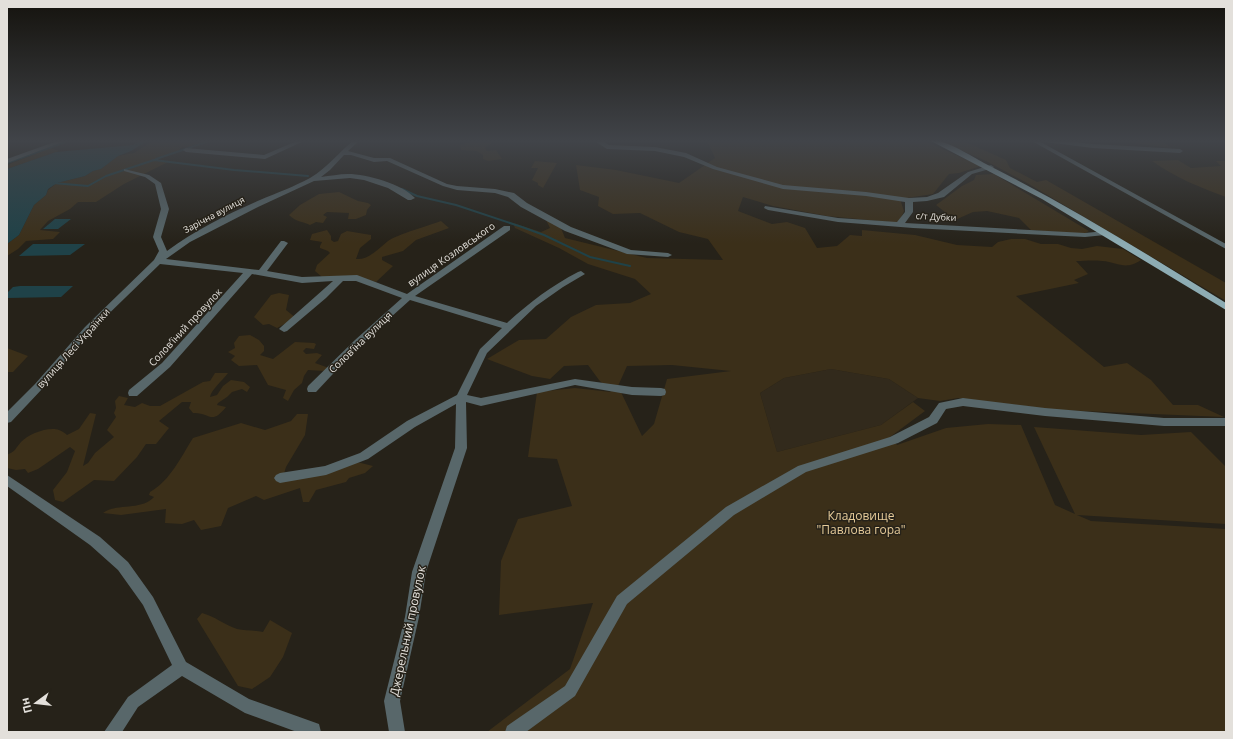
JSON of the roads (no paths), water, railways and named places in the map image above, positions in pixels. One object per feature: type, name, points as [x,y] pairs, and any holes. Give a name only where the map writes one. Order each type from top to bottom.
[{"type":"main road","points":[[1004,174],[1105,233],[1226,307]]},
{"type":"street","points":[[142,174],[158,183],[165,209],[156,237],[163,251],[158,261],[261,273],[302,280],[339,280],[357,278],[408,297],[510,326]]},
{"type":"street","name":"Зарічна вулиця","points":[[158,261],[194,237],[255,205],[320,174]]},
{"type":"street","points":[[422,174],[445,185],[457,188],[495,191],[511,195],[524,205],[568,229],[630,252],[668,255]]},
{"type":"street","points":[[738,174],[783,187],[866,194],[909,200],[927,199],[941,195],[968,174]]},
{"type":"street","points":[[1095,174],[1226,247]]},
{"type":"street","points":[[313,179],[351,176],[362,178],[400,190],[411,198]]},
{"type":"street","points":[[900,224],[909,212],[909,200]]},
{"type":"street","name":"с/т Дубки","points":[[768,208],[829,219],[1085,235],[1105,233]]},
{"type":"street","name":"вулиця Козловського","points":[[408,297],[507,228]]},
{"type":"street","points":[[261,273],[284,243]]},
{"type":"street","name":"вулиця Лесі Українки","points":[[7,419],[39,386],[88,329],[158,261]]},
{"type":"street","name":"Соловʼїний провулок","points":[[133,393],[166,365],[249,272]]},
{"type":"street","points":[[280,478],[326,470],[364,456],[411,424],[461,397],[483,351],[533,304],[560,285],[581,274]]},
{"type":"street","points":[[284,329],[323,296],[339,280]]},
{"type":"street","name":"Соловʼїна вулиця","points":[[312,389],[358,342],[408,297]]},
{"type":"street","points":[[461,397],[481,402],[575,382],[632,391],[661,392]]},
{"type":"street","name":"Джерельний провулок","points":[[397,732],[392,701],[412,617],[419,572],[431,539],[455,461],[461,448],[461,397]]},
{"type":"street","points":[[513,732],[570,691],[622,600],[730,511],[802,469],[894,440],[933,420],[943,406],[963,402],[1045,412],[1164,422],[1226,422]]},
{"type":"street","points":[[7,480],[95,541],[123,566],[148,601],[181,667],[246,705],[315,731]]},
{"type":"street","points":[[112,732],[133,702],[181,667]]},
{"type":"water","points":[[7,174],[87,174],[57,183],[48,189],[46,195],[34,205],[19,235],[7,244]]},
{"type":"water","points":[[55,219],[71,219],[58,229],[43,229]]},
{"type":"water","points":[[33,244],[85,244],[70,255],[19,256]]},
{"type":"water","points":[[73,286],[61,297],[7,298],[7,293],[13,287]]},
{"type":"waterway","points":[[53,183],[88,186],[111,174]]},
{"type":"waterway","points":[[289,174],[308,176]]},
{"type":"waterway","points":[[402,189],[417,196],[456,205],[522,227],[544,235],[590,257],[630,266]]},
{"type":"park label","name":"Кладовище \"Павлова гора\"","points":[[861,523]]}]
